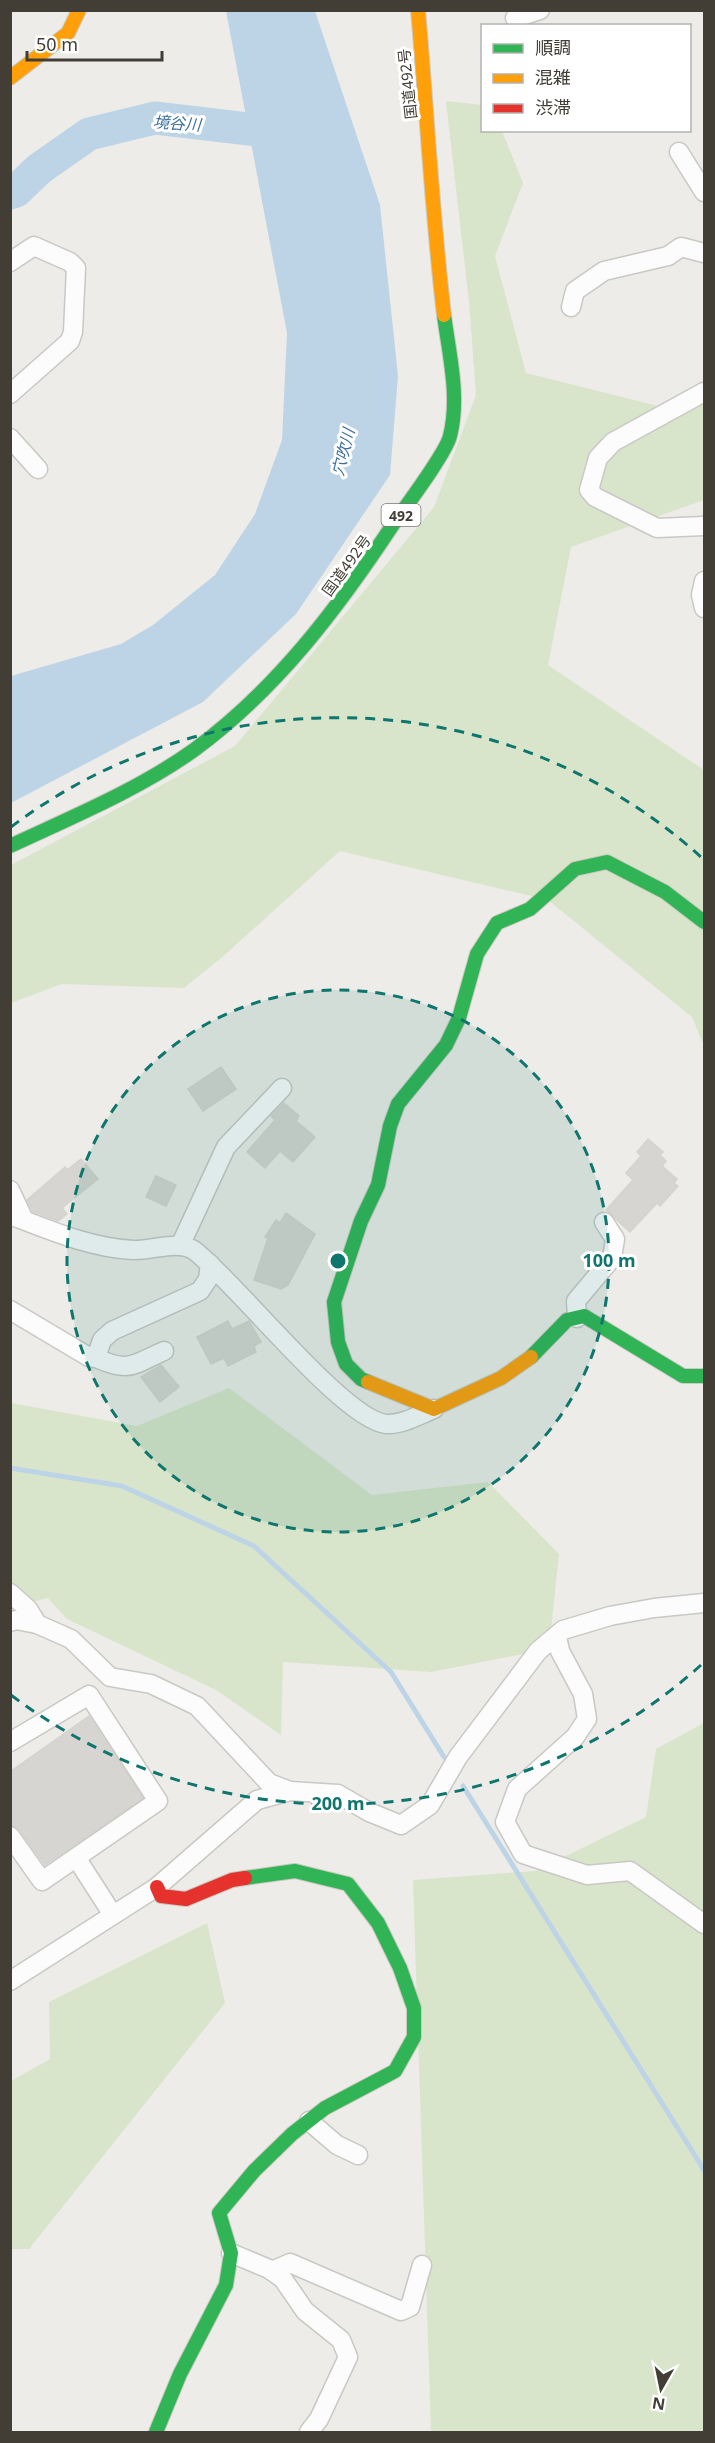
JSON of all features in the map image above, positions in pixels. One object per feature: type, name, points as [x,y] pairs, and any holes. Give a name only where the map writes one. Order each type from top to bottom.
[{"type":"main road","points":[[10,78],[68,33],[79,10]]},
{"type":"main road","name":"国道492号","points":[[10,846],[129,790],[194,750],[252,702],[306,646],[347,593],[450,439],[455,408],[434,231],[431,157],[418,10]]},
{"type":"main road","points":[[705,922],[665,892],[607,862],[574,869],[550,894],[530,909],[497,923],[477,954],[459,1018],[446,1045],[398,1104],[378,1185],[357,1229],[334,1302],[338,1342],[346,1364],[361,1379],[434,1409],[501,1378],[529,1359],[567,1320],[584,1316],[610,1329],[682,1376],[705,1376]]},
{"type":"main road","points":[[156,2433],[180,2374],[226,2284],[231,2253],[219,2213],[254,2171],[325,2108],[395,2071],[414,2037],[414,2008],[400,1968],[378,1923],[348,1884],[295,1871],[232,1880],[186,1899],[161,1896],[157,1887]]},
{"type":"street","points":[[515,18],[540,10]]},
{"type":"street","points":[[679,152],[705,192]]},
{"type":"street","points":[[10,262],[34,246],[70,262],[76,268],[73,332],[70,341],[10,394]]},
{"type":"street","points":[[571,308],[575,291],[604,271],[668,256],[681,248],[705,253]]},
{"type":"street","points":[[705,392],[614,442],[598,458],[589,490],[595,497],[657,528],[705,526]]},
{"type":"street","points":[[10,438],[38,469]]},
{"type":"street","points":[[705,580],[701,595],[705,608]]},
{"type":"street","points":[[180,1245],[226,1147],[282,1088]]},
{"type":"street","points":[[10,1190],[17,1218],[96,1244],[133,1250],[180,1245],[192,1249],[210,1264],[322,1380],[354,1408],[372,1420],[388,1424],[409,1420],[434,1409]]},
{"type":"street","points":[[577,1318],[576,1301],[612,1258],[615,1239],[604,1222]]},
{"type":"street","points":[[96,1358],[102,1340],[112,1331],[200,1291],[207,1279],[210,1264]]},
{"type":"street","points":[[10,1310],[88,1357],[118,1367],[128,1367],[164,1351]]},
{"type":"street","points":[[10,1593],[28,1609],[37,1623]]},
{"type":"street","points":[[10,1622],[16,1620],[37,1623],[71,1639],[110,1677],[151,1684],[197,1706],[269,1783],[290,1791],[338,1794],[369,1812],[401,1825],[430,1805],[464,1748],[538,1651],[563,1630],[610,1616],[654,1608],[705,1603]]},
{"type":"street","points":[[557,1636],[560,1652],[583,1694],[587,1719],[575,1737],[517,1789],[505,1822],[522,1854],[587,1875],[630,1871],[705,1924]]},
{"type":"street","points":[[10,1742],[89,1695],[158,1801],[42,1881],[10,1836]]},
{"type":"street","points":[[10,1981],[157,1887],[257,1800],[290,1791]]},
{"type":"street","points":[[77,1858],[113,1915]]},
{"type":"street","points":[[309,2121],[337,2145],[358,2155]]},
{"type":"street","points":[[231,2253],[272,2271],[283,2279],[304,2311],[341,2340],[348,2357],[319,2420],[309,2433]]},
{"type":"street","points":[[272,2271],[290,2263],[401,2311],[411,2307],[422,2265]]},
{"type":"green space","points":[[446,101],[481,105],[481,132],[502,132],[523,183],[495,256],[526,373],[658,406],[704,390],[704,500],[571,547],[548,665],[704,770],[704,1046],[692,1017],[548,900],[340,851],[220,959],[184,988],[62,984],[11,1003],[11,865],[235,746],[434,507],[476,395],[469,302]]},
{"type":"green space","points":[[229,1388],[372,1495],[488,1482],[559,1554],[549,1649],[431,1672],[283,1662],[281,1735],[216,1690],[67,1619],[48,1598],[11,1607],[11,1403],[137,1426]]},
{"type":"green space","points":[[704,1723],[704,2432],[431,2432],[413,1880],[535,1871],[646,1817],[656,1749]]},
{"type":"green space","points":[[207,1923],[225,2003],[29,2249],[11,2249],[11,2081],[50,2059],[49,2002]]},
{"type":"water","name":"穴吹川","points":[[226,11],[315,11],[380,205],[398,376],[390,475],[296,614],[203,702],[11,803],[11,676],[121,644],[153,625],[215,575],[255,514],[282,440],[287,333]]},
{"type":"building","points":[[221,1067],[236,1089],[203,1111],[188,1089]]},
{"type":"building","points":[[284,1103],[299,1116],[296,1121],[315,1137],[293,1162],[280,1151],[265,1168],[247,1152],[275,1120],[271,1116]]},
{"type":"building","points":[[648,1139],[663,1152],[660,1155],[666,1161],[662,1166],[677,1179],[674,1183],[678,1186],[660,1206],[657,1203],[630,1232],[606,1210],[633,1180],[626,1173],[641,1156],[637,1152]]},
{"type":"building","points":[[81,1159],[98,1179],[62,1208],[67,1214],[58,1221],[33,1212],[27,1200],[65,1167],[67,1170]]},
{"type":"building","points":[[156,1176],[176,1185],[166,1206],[146,1197]]},
{"type":"building","points":[[286,1213],[315,1234],[288,1285],[281,1289],[254,1280],[268,1238],[265,1237],[276,1220],[280,1223]]},
{"type":"building","points":[[228,1321],[232,1329],[249,1321],[261,1342],[254,1346],[256,1352],[228,1366],[224,1358],[211,1364],[197,1337]]},
{"type":"building","points":[[161,1365],[179,1387],[160,1402],[141,1377]]},
{"type":"building","points":[[89,1716],[143,1798],[45,1865],[19,1829],[10,1825],[10,1772]]},
{"type":"waterway","name":"境谷川","points":[[10,193],[16,191],[39,169],[89,134],[155,118],[291,134]]},
{"type":"waterway","points":[[10,1468],[122,1486],[254,1546],[391,1672],[444,1757]]},
{"type":"waterway","points":[[463,1786],[704,2170]]},
{"type":"traffic: fast","points":[[10,846],[128,790],[194,750],[252,701],[304,646],[351,586],[425,480],[447,444],[453,421],[454,391],[444,315]]},
{"type":"traffic: fast","points":[[368,1382],[361,1379],[346,1364],[338,1342],[334,1302],[361,1221],[378,1185],[390,1126],[398,1104],[446,1045],[459,1018],[477,954],[497,923],[530,909],[575,869],[607,862],[665,892],[704,922]]},
{"type":"traffic: fast","points":[[531,1357],[567,1320],[584,1316],[683,1376],[704,1376]]},
{"type":"traffic: fast","points":[[156,2432],[180,2374],[226,2285],[231,2253],[219,2213],[254,2171],[292,2134],[325,2108],[395,2071],[414,2037],[414,2008],[400,1968],[378,1923],[348,1884],[295,1871],[245,1878]]},
{"type":"traffic: slow","points":[[10,78],[68,33],[79,10]]},
{"type":"traffic: slow","points":[[418,10],[444,315]]},
{"type":"traffic: slow","points":[[368,1382],[434,1409],[501,1378],[531,1357]]},
{"type":"traffic: jam","points":[[157,1887],[161,1896],[186,1899],[232,1880],[245,1878]]}]
